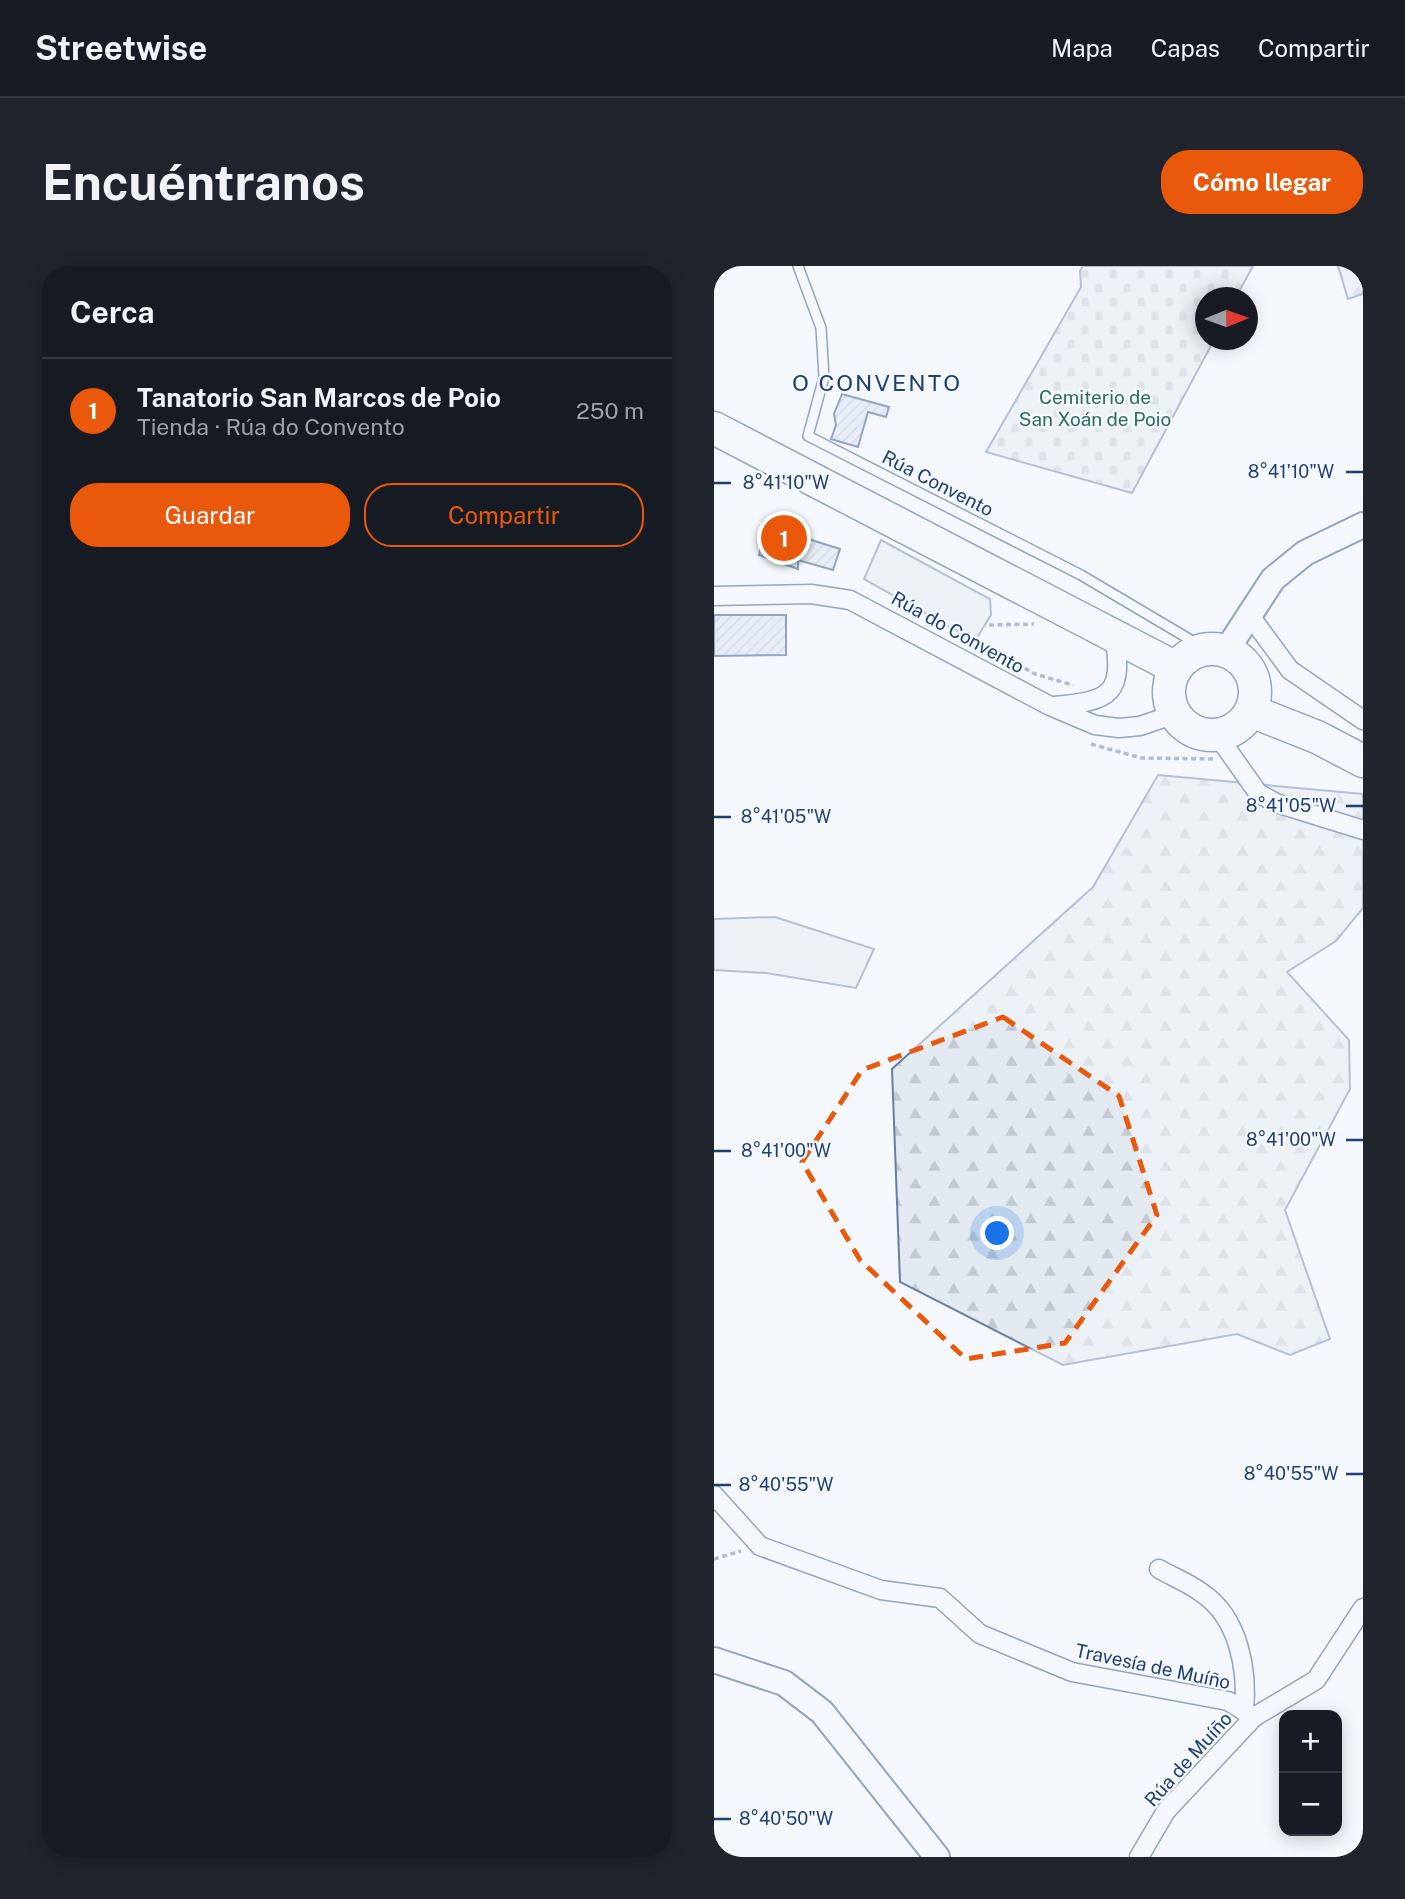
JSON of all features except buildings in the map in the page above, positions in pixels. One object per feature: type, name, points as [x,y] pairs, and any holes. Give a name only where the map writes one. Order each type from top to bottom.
[{"type":"highway","points":[[714,428],[1176,668]]},
{"type":"highway","points":[[1216,650],[1248,669],[1255,697],[1251,711],[1231,731],[1217,735],[1193,731],[1175,714],[1169,691],[1176,668],[1195,652],[1216,650]]},
{"type":"highway","points":[[1251,711],[1317,737],[1363,761]]},
{"type":"street","points":[[1216,650],[1273,579],[1305,553],[1363,525]]},
{"type":"street","name":"Rúa do Convento","points":[[714,596],[811,594],[850,600],[1050,706],[1095,725],[1119,728],[1140,726],[1175,714]]},
{"type":"street","points":[[1248,613],[1290,670],[1363,720]]},
{"type":"street","points":[[1050,706],[1098,701],[1109,691],[1116,679],[1119,663],[1114,634]]},
{"type":"street","points":[[1217,735],[1258,793],[1276,803],[1363,830]]},
{"type":"street","name":"Travesía de Muíño","points":[[714,1495],[760,1546],[881,1590],[940,1598],[980,1634],[1072,1672],[1228,1701],[1249,1714]]},
{"type":"street","points":[[1159,1569],[1204,1594],[1223,1614],[1239,1646],[1249,1714]]},
{"type":"street","name":"Rúa de Muíño","points":[[1139,1857],[1166,1811],[1249,1714],[1315,1680],[1363,1608]]},
{"type":"street","points":[[714,1660],[784,1683],[822,1712],[937,1857]]},
{"type":"lane","name":"Rúa Convento","points":[[798,266],[821,328],[824,377],[808,436],[1081,575],[1216,650]]},
{"type":"path","points":[[1010,660],[1035,674],[1075,685]]},
{"type":"path","points":[[714,1559],[760,1546]]},
{"type":"highlighted area","points":[[1003,1017],[1119,1096],[1157,1215],[1065,1343],[966,1359],[860,1260],[802,1162],[862,1070]]},
{"type":"green space","name":"Cemiterio de San Xoán de Poio","points":[[1083,266],[1253,266],[1241,287],[1195,287],[1195,350],[1209,350],[1132,493],[986,452],[1081,287],[1080,271]]},
{"type":"green space","points":[[1338,266],[1363,266],[1363,294],[1348,299]]},
{"type":"green space","points":[[1158,775],[1363,794],[1363,908],[1336,941],[1287,972],[1349,1040],[1350,1089],[1285,1210],[1330,1339],[1290,1355],[1237,1334],[1063,1365],[900,1282],[892,1069],[1093,887]]},
{"type":"shaded area","points":[[881,540],[990,599],[991,615],[975,641],[864,579]]},
{"type":"shaded area","points":[[775,917],[874,949],[856,988],[766,973],[714,970],[714,919]]},
{"type":"place","name":"Tanatorio San Marcos de Poio","points":[[784,538]]},
{"type":"district","name":"O CONVENTO","points":[[877,383]]}]
